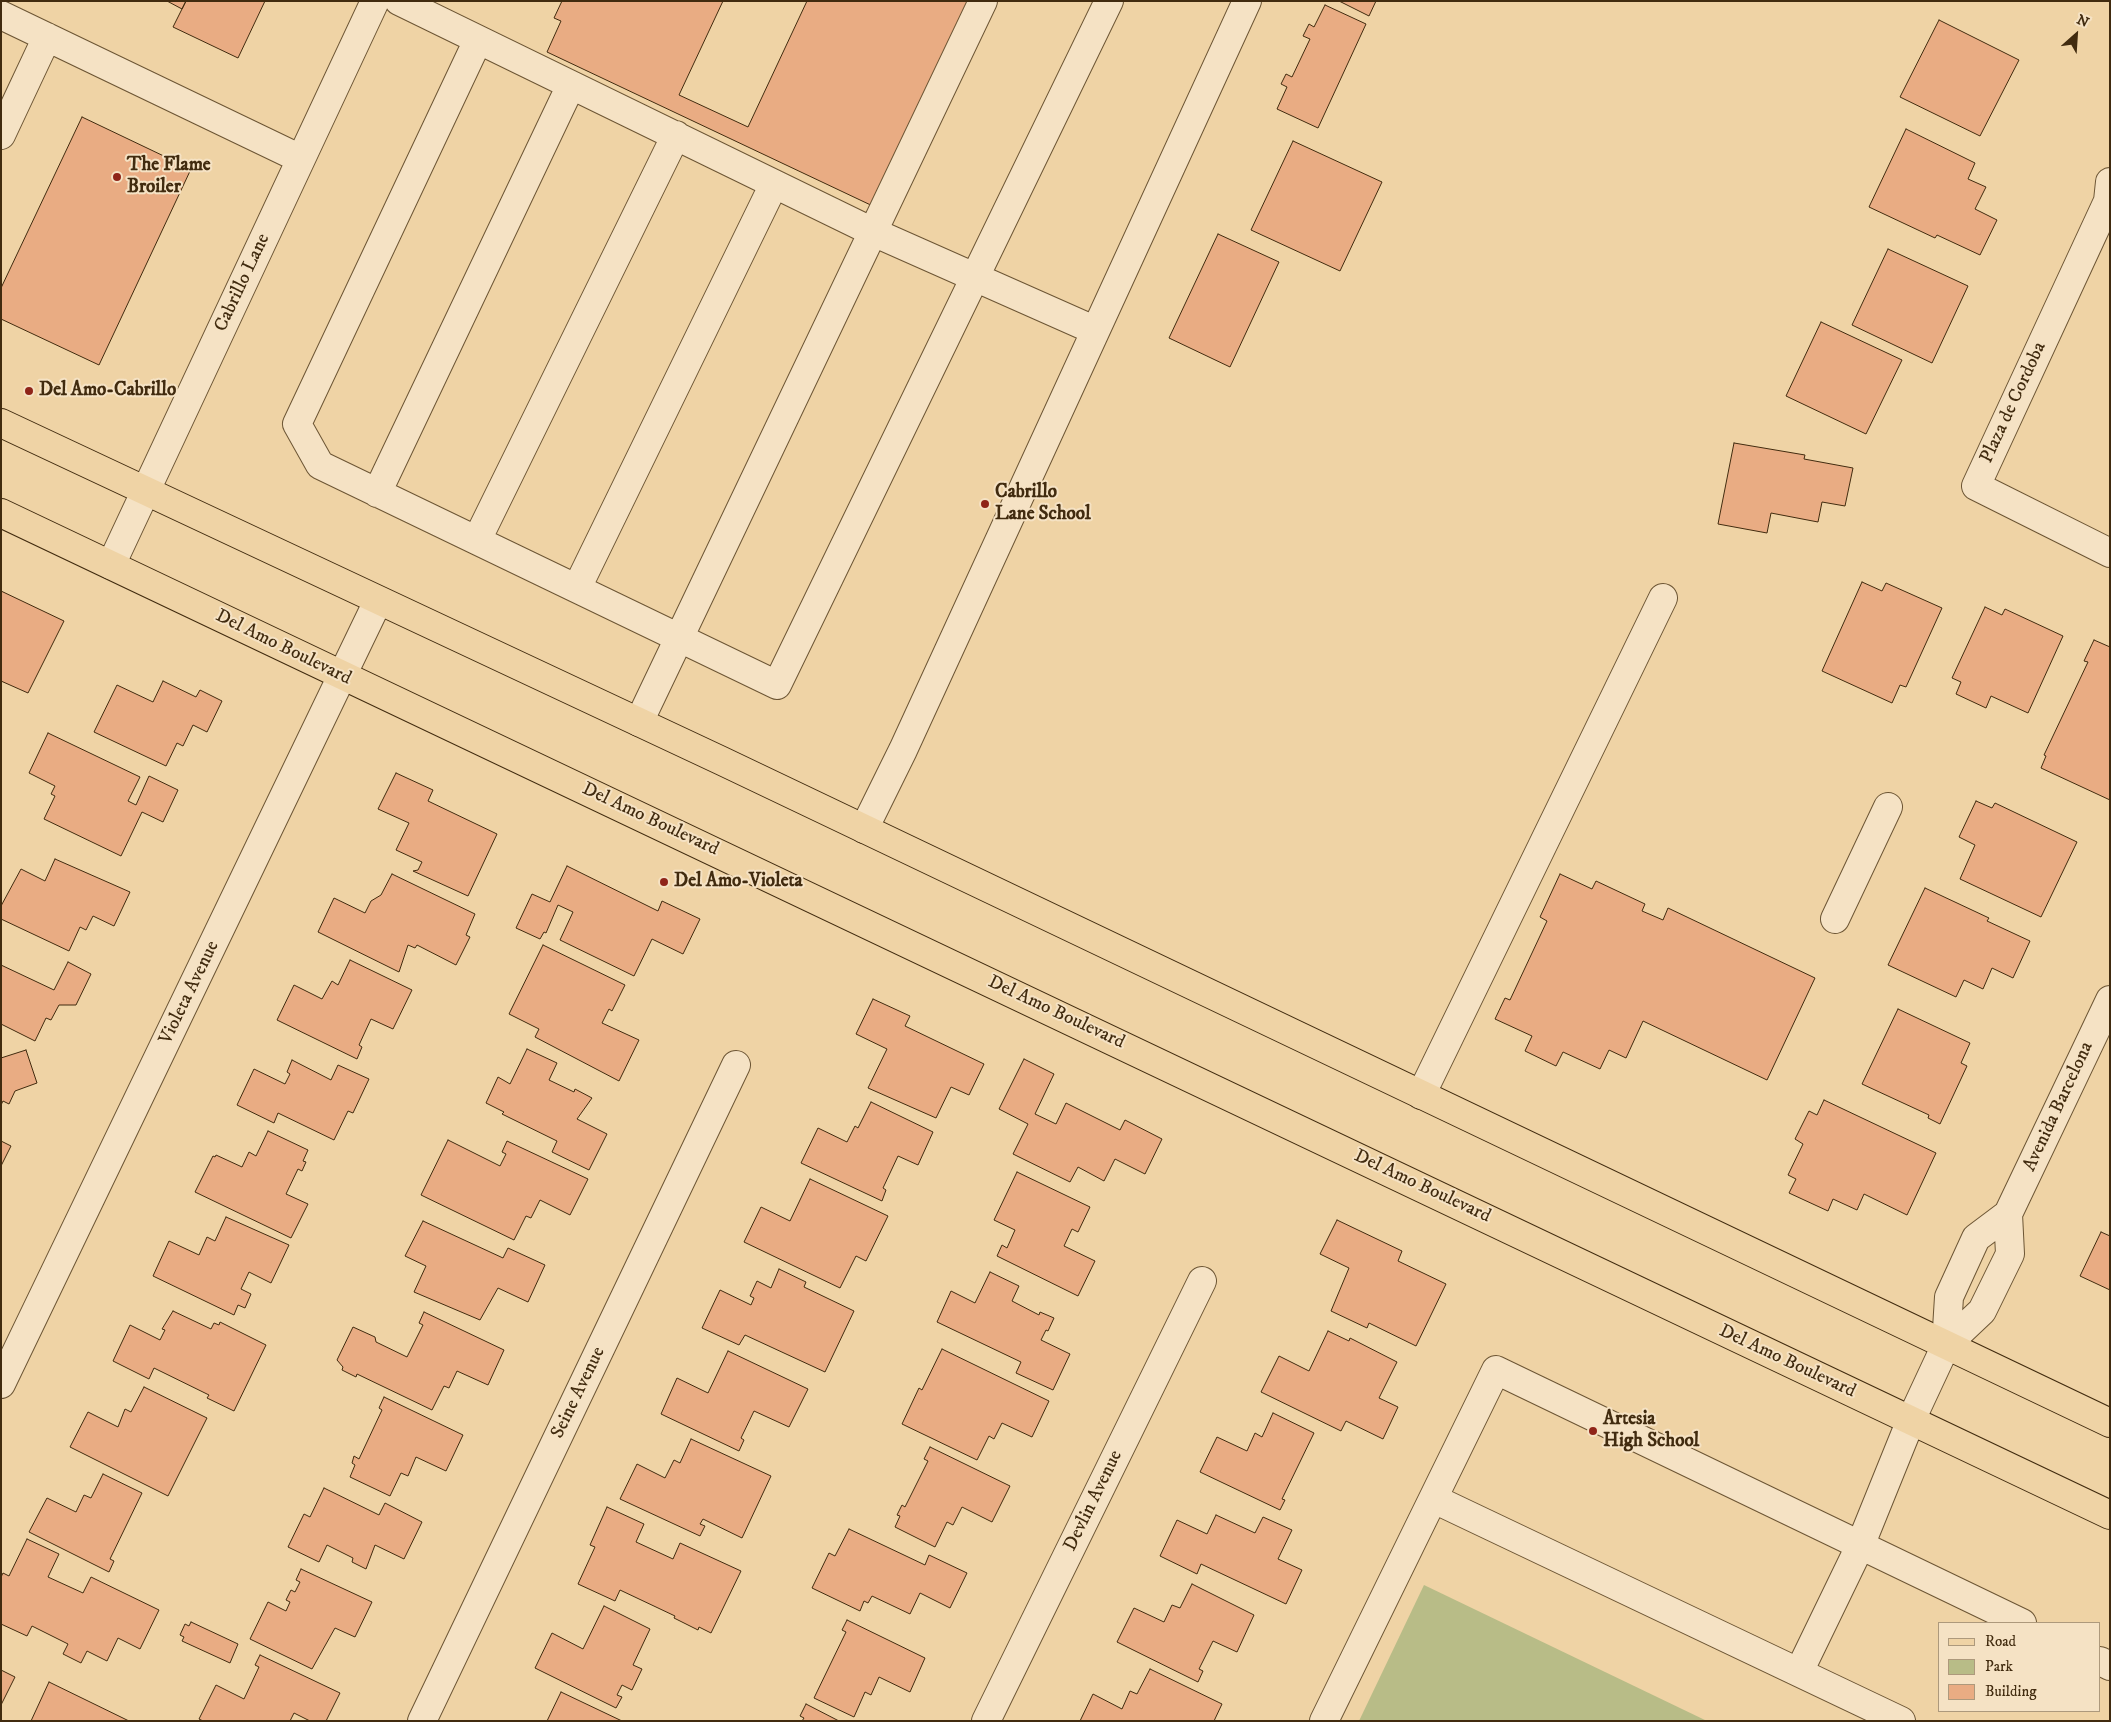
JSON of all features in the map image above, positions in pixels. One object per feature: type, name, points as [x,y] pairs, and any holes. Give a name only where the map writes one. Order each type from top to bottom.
[{"type":"main road","points":[[1,423],[639,722],[2110,1423]]},
{"type":"main road","name":"Del Amo Boulevard","points":[[1,513],[342,677],[696,841],[2110,1516]]},
{"type":"street","name":"Cabrillo Lane","points":[[111,565],[375,1]]},
{"type":"street","points":[[399,1],[873,232],[1094,330]]},
{"type":"street","points":[[639,722],[983,1]]},
{"type":"street","points":[[478,40],[297,424],[320,465],[777,685],[977,278],[1109,1]]},
{"type":"street","points":[[864,829],[907,741],[1094,330],[1247,1]]},
{"type":"street","points":[[1,16],[301,160]]},
{"type":"street","points":[[1,135],[47,37]]},
{"type":"street","points":[[377,493],[571,85]]},
{"type":"street","points":[[477,540],[676,136]]},
{"type":"street","name":"Plaza de Cordoba","points":[[2110,182],[2108,201],[1976,486],[2110,553]]},
{"type":"street","points":[[577,588],[774,184]]},
{"type":"street","points":[[1421,1095],[1664,598]]},
{"type":"street","name":"Violeta Avenue","points":[[1,1384],[378,601]]},
{"type":"street","points":[[1835,919],[1888,807]]},
{"type":"street","name":"Avenida Barcelona","points":[[1799,1672],[1860,1546],[1911,1420],[1946,1345],[1949,1296],[1976,1238],[2008,1214],[2110,1000]]},
{"type":"street","name":"Seine Avenue","points":[[422,1721],[736,1065]]},
{"type":"street","name":"Avenida Barcelona","points":[[1946,1345],[1982,1312],[2010,1254],[2008,1214]]},
{"type":"street","name":"Devlin Avenue","points":[[986,1721],[1202,1281]]},
{"type":"street","points":[[1324,1721],[1434,1500],[1496,1370],[2020,1622]]},
{"type":"street","points":[[1434,1500],[1901,1721]]},
{"type":"green space","points":[[1424,1585],[1707,1721],[1359,1721]]},
{"type":"building","points":[[167,1],[186,1],[182,9]]},
{"type":"building","points":[[186,1],[265,1],[238,58],[173,27]]},
{"type":"building","points":[[562,1],[723,1],[679,95],[748,127],[807,1],[974,1],[877,208],[547,52],[561,21],[554,18]]},
{"type":"building","points":[[1339,1],[1376,1],[1369,16]]},
{"type":"building","points":[[1325,5],[1366,24],[1318,128],[1277,109],[1287,87],[1281,84],[1286,74],[1292,77],[1310,39],[1303,36],[1309,24],[1314,27]]},
{"type":"building","points":[[1939,20],[2019,60],[1980,136],[1900,97]]},
{"type":"building","points":[[82,117],[191,169],[99,365],[1,319],[1,288]]},
{"type":"building","points":[[1906,129],[1975,163],[1968,179],[1986,187],[1975,209],[1997,220],[1980,255],[1937,235],[1935,238],[1869,207]]},
{"type":"building","points":[[1293,141],[1382,182],[1340,271],[1251,230]]},
{"type":"building","points":[[1218,234],[1279,262],[1230,367],[1169,338]]},
{"type":"building","points":[[1888,249],[1968,286],[1932,363],[1852,325]]},
{"type":"building","points":[[1821,322],[1902,360],[1866,434],[1786,396]]},
{"type":"building","points":[[1734,443],[1805,455],[1804,459],[1853,468],[1845,506],[1822,502],[1818,522],[1771,513],[1767,533],[1718,524]]},
{"type":"building","points":[[1862,582],[1882,591],[1886,583],[1942,608],[1906,687],[1900,685],[1892,703],[1822,671]]},
{"type":"building","points":[[1,591],[64,621],[28,693],[1,681]]},
{"type":"building","points":[[1985,607],[2002,615],[2005,609],[2063,636],[2028,713],[1991,696],[1986,708],[1956,694],[1961,682],[1952,678]]},
{"type":"building","points":[[2094,640],[2110,647],[2110,800],[2041,768],[2046,756],[2044,755],[2088,662],[2084,661]]},
{"type":"building","points":[[163,681],[196,697],[200,690],[222,701],[207,732],[193,725],[183,746],[177,743],[166,766],[94,732],[117,685],[153,702]]},
{"type":"building","points":[[48,733],[140,777],[128,801],[136,805],[149,776],[178,790],[163,822],[142,812],[121,856],[44,819],[55,796],[51,794],[55,786],[29,773]]},
{"type":"building","points":[[396,773],[433,790],[428,801],[497,834],[468,896],[413,871],[418,870],[422,862],[396,850],[409,823],[378,809]]},
{"type":"building","points":[[1976,801],[1992,808],[1995,803],[2077,842],[2041,917],[1960,879],[1975,845],[1959,837]]},
{"type":"building","points":[[55,859],[130,892],[114,926],[93,916],[86,930],[80,927],[69,951],[1,919],[1,906],[21,869],[45,881]]},
{"type":"building","points":[[567,866],[658,911],[662,901],[700,919],[683,954],[652,939],[634,976],[560,940],[573,912],[558,905],[546,933],[544,932],[540,939],[516,928],[532,894],[550,902]]},
{"type":"building","points":[[392,874],[475,914],[466,935],[470,937],[456,965],[417,945],[415,948],[408,945],[399,972],[318,932],[334,898],[365,913],[371,901],[381,895]]},
{"type":"building","points":[[1560,874],[1592,889],[1596,881],[1645,904],[1642,911],[1663,920],[1668,908],[1815,978],[1767,1080],[1643,1021],[1626,1058],[1609,1050],[1600,1069],[1563,1052],[1556,1066],[1525,1051],[1532,1036],[1495,1019],[1505,998],[1510,1000],[1547,921],[1540,917]]},
{"type":"building","points":[[1925,888],[1989,918],[1987,921],[2030,941],[2013,978],[1992,968],[1983,989],[1964,980],[1956,997],[1888,965]]},
{"type":"building","points":[[543,945],[625,985],[612,1011],[609,1009],[602,1023],[639,1040],[619,1081],[535,1037],[539,1029],[509,1014]]},
{"type":"building","points":[[350,960],[412,990],[393,1029],[371,1019],[359,1045],[362,1047],[357,1059],[277,1020],[294,985],[322,999],[332,981],[338,985]]},
{"type":"building","points":[[68,962],[91,974],[76,1005],[59,1005],[51,1020],[46,1018],[35,1041],[1,1024],[1,965],[54,990]]},
{"type":"building","points":[[873,999],[910,1016],[905,1026],[984,1064],[969,1095],[951,1087],[936,1118],[868,1088],[887,1049],[856,1034]]},
{"type":"building","points":[[1898,1009],[1970,1043],[1961,1063],[1967,1066],[1940,1124],[1928,1118],[1929,1115],[1862,1084]]},
{"type":"building","points":[[527,1049],[557,1063],[549,1080],[574,1092],[575,1089],[592,1098],[577,1119],[607,1134],[589,1170],[552,1152],[557,1141],[502,1114],[504,1112],[486,1103],[498,1077],[510,1084]]},
{"type":"building","points":[[26,1050],[37,1083],[15,1091],[9,1104],[3,1101],[1,1105],[1,1058]]},
{"type":"building","points":[[1024,1059],[1054,1074],[1035,1114],[1056,1124],[1066,1103],[1120,1130],[1125,1120],[1162,1139],[1145,1174],[1115,1159],[1104,1181],[1078,1167],[1070,1182],[1013,1154],[1028,1124],[999,1109]]},
{"type":"building","points":[[292,1060],[331,1080],[338,1065],[369,1079],[353,1113],[348,1111],[334,1140],[278,1113],[274,1123],[237,1105],[254,1069],[285,1084],[290,1074],[287,1072]]},
{"type":"building","points":[[1824,1100],[1936,1153],[1907,1215],[1864,1194],[1857,1210],[1833,1199],[1828,1211],[1789,1193],[1796,1179],[1788,1175],[1803,1144],[1795,1139],[1809,1111],[1817,1115]]},
{"type":"building","points":[[871,1102],[933,1132],[918,1165],[898,1156],[883,1188],[886,1190],[882,1201],[801,1163],[818,1128],[847,1142],[855,1126],[858,1128]]},
{"type":"building","points":[[268,1131],[308,1150],[303,1161],[306,1162],[302,1171],[298,1169],[286,1194],[308,1204],[291,1238],[195,1192],[213,1156],[215,1157],[216,1155],[242,1167],[249,1152],[256,1156]]},
{"type":"building","points":[[448,1140],[500,1166],[506,1154],[502,1152],[507,1141],[588,1179],[570,1215],[540,1200],[531,1218],[526,1216],[514,1240],[421,1195]]},
{"type":"building","points":[[1,1141],[11,1146],[1,1166]]},
{"type":"building","points":[[1017,1172],[1090,1207],[1078,1232],[1072,1229],[1064,1246],[1095,1261],[1078,1296],[997,1256],[1002,1245],[1007,1248],[1015,1230],[994,1220]]},
{"type":"building","points":[[810,1179],[888,1216],[866,1261],[856,1256],[840,1288],[744,1242],[761,1207],[790,1221]]},
{"type":"building","points":[[226,1217],[289,1245],[271,1283],[249,1272],[241,1289],[251,1294],[245,1308],[238,1305],[234,1315],[153,1276],[169,1241],[199,1255],[207,1237],[215,1241]]},
{"type":"building","points":[[1337,1220],[1402,1251],[1398,1261],[1446,1284],[1416,1346],[1369,1323],[1367,1328],[1331,1311],[1349,1268],[1320,1254]]},
{"type":"building","points":[[423,1221],[503,1258],[508,1248],[545,1265],[528,1302],[498,1288],[480,1320],[414,1292],[426,1266],[405,1256]]},
{"type":"building","points":[[2101,1232],[2110,1236],[2110,1290],[2080,1276]]},
{"type":"building","points":[[779,1269],[806,1282],[804,1287],[854,1311],[825,1372],[745,1335],[739,1345],[702,1328],[720,1290],[751,1305],[754,1298],[750,1296],[757,1281],[771,1288]]},
{"type":"building","points":[[990,1272],[1019,1286],[1012,1301],[1039,1315],[1040,1312],[1054,1318],[1041,1340],[1070,1354],[1053,1390],[1016,1373],[1021,1362],[937,1322],[951,1291],[975,1303]]},
{"type":"building","points":[[173,1311],[211,1329],[214,1323],[219,1325],[220,1322],[266,1345],[234,1411],[207,1398],[209,1395],[154,1368],[149,1379],[113,1361],[130,1325],[160,1340],[165,1330],[162,1329]]},
{"type":"building","points":[[424,1312],[504,1350],[488,1385],[457,1371],[449,1388],[444,1386],[432,1410],[357,1374],[356,1377],[342,1370],[343,1367],[337,1360],[353,1327],[375,1337],[376,1342],[407,1357],[423,1325],[419,1323]]},
{"type":"building","points":[[1328,1331],[1349,1341],[1350,1338],[1397,1362],[1379,1398],[1398,1407],[1383,1439],[1346,1421],[1341,1431],[1261,1392],[1279,1356],[1309,1371]]},
{"type":"building","points":[[942,1349],[1049,1401],[1032,1437],[1002,1423],[994,1439],[989,1436],[977,1460],[902,1424],[919,1388],[922,1390]]},
{"type":"building","points":[[728,1351],[808,1389],[789,1427],[754,1411],[741,1438],[744,1440],[739,1451],[661,1414],[677,1378],[708,1393]]},
{"type":"building","points":[[144,1387],[207,1418],[168,1496],[70,1447],[88,1412],[118,1427],[125,1409],[131,1412]]},
{"type":"building","points":[[384,1397],[463,1435],[446,1471],[416,1457],[408,1476],[401,1473],[390,1496],[350,1477],[355,1465],[352,1463],[354,1456],[359,1459],[382,1410],[379,1408]]},
{"type":"building","points":[[1273,1413],[1314,1433],[1282,1499],[1285,1500],[1280,1510],[1200,1472],[1217,1437],[1247,1451],[1255,1433],[1262,1437]]},
{"type":"building","points":[[691,1439],[771,1476],[742,1538],[703,1519],[700,1524],[705,1526],[700,1536],[620,1499],[637,1464],[665,1478],[674,1460],[680,1463]]},
{"type":"building","points":[[930,1447],[1010,1486],[992,1522],[962,1507],[953,1525],[947,1522],[935,1547],[895,1527],[900,1516],[897,1515],[902,1505],[905,1507],[928,1461],[924,1459]]},
{"type":"building","points":[[103,1474],[142,1493],[110,1559],[114,1561],[109,1572],[29,1532],[47,1498],[76,1512],[84,1495],[91,1498]]},
{"type":"building","points":[[324,1488],[379,1515],[385,1503],[422,1522],[404,1559],[375,1545],[366,1569],[352,1562],[353,1558],[327,1545],[319,1562],[288,1547],[304,1514],[310,1517]]},
{"type":"building","points":[[607,1507],[644,1524],[636,1542],[673,1559],[680,1543],[741,1571],[711,1633],[699,1627],[698,1630],[674,1618],[675,1616],[620,1590],[615,1601],[578,1584],[595,1547],[590,1545]]},
{"type":"building","points":[[1216,1515],[1255,1533],[1263,1517],[1292,1530],[1278,1559],[1302,1570],[1286,1604],[1201,1564],[1197,1574],[1160,1556],[1177,1520],[1207,1534]]},
{"type":"building","points":[[849,1529],[925,1565],[929,1555],[967,1573],[950,1608],[920,1593],[910,1614],[872,1596],[868,1603],[864,1601],[860,1611],[812,1588],[829,1553],[835,1556]]},
{"type":"building","points":[[27,1539],[59,1554],[48,1577],[83,1593],[91,1577],[159,1610],[140,1649],[118,1638],[107,1661],[87,1651],[81,1663],[63,1654],[68,1644],[32,1626],[27,1636],[1,1624],[1,1577],[3,1573],[9,1576]]},
{"type":"building","points":[[301,1569],[372,1602],[355,1637],[335,1628],[312,1669],[250,1639],[268,1602],[286,1611],[290,1602],[286,1600],[291,1590],[295,1592],[300,1582],[296,1580]]},
{"type":"building","points":[[1192,1584],[1254,1615],[1237,1652],[1213,1641],[1199,1669],[1203,1671],[1198,1682],[1117,1642],[1134,1608],[1164,1622],[1172,1605],[1180,1608]]},
{"type":"building","points":[[604,1606],[650,1629],[633,1665],[642,1669],[632,1690],[622,1685],[617,1695],[622,1697],[616,1708],[535,1668],[552,1633],[583,1649]]},
{"type":"building","points":[[847,1620],[925,1658],[910,1692],[879,1677],[871,1695],[865,1692],[854,1717],[814,1698],[846,1632],[842,1630]]},
{"type":"building","points":[[191,1622],[238,1644],[230,1663],[182,1641],[184,1637],[180,1635],[185,1624],[189,1626]]},
{"type":"building","points":[[260,1655],[340,1693],[326,1721],[310,1721],[294,1713],[290,1721],[203,1721],[199,1719],[216,1685],[244,1699],[259,1667],[255,1665]]},
{"type":"building","points":[[1150,1669],[1222,1704],[1214,1721],[1080,1721],[1093,1694],[1122,1709],[1130,1691],[1137,1694]]},
{"type":"building","points":[[1,1670],[15,1677],[1,1705]]},
{"type":"building","points":[[49,1682],[129,1721],[31,1721]]},
{"type":"building","points":[[561,1692],[622,1721],[547,1721]]},
{"type":"building","points":[[806,1704],[839,1721],[802,1721],[804,1718],[800,1716]]},
{"type":"place","name":"The Flame Broiler","points":[[117,177]]},
{"type":"place","name":"Del Amo-Cabrillo","points":[[29,391]]},
{"type":"place","name":"Cabrillo Lane School","points":[[985,504]]},
{"type":"place","name":"Del Amo-Violeta","points":[[664,882]]},
{"type":"place","name":"Artesia High School","points":[[1593,1431]]}]
